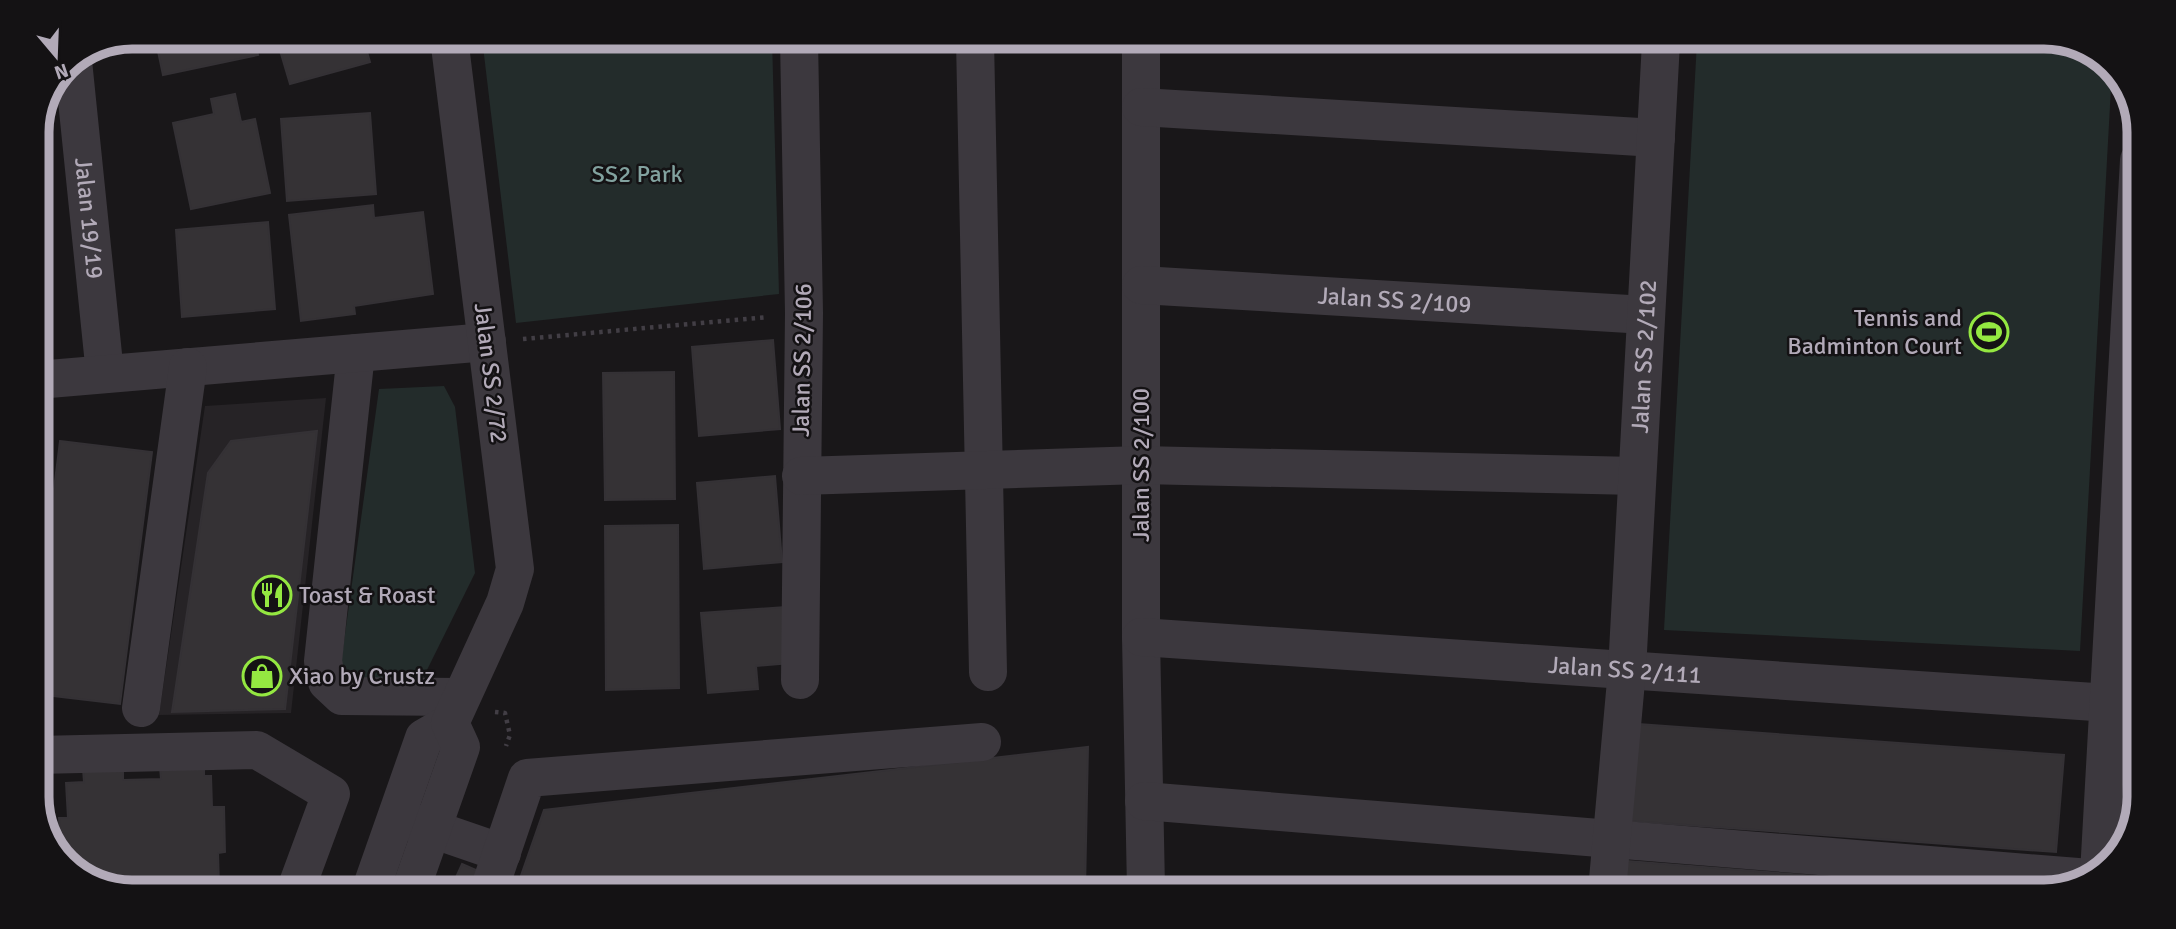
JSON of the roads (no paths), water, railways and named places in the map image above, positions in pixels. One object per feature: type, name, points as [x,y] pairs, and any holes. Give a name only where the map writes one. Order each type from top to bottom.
[{"type":"street","name":"Jalan SS 2/72","points":[[450,49],[515,569],[505,603],[455,710]]},
{"type":"street","name":"Jalan SS 2/106","points":[[799,49],[804,313],[800,680]]},
{"type":"street","points":[[975,49],[988,672]]},
{"type":"street","name":"Jalan SS 2/100","points":[[1141,49],[1140,466],[1146,880]]},
{"type":"street","name":"Jalan SS 2/102","points":[[1608,880],[1627,670],[1661,49]]},
{"type":"street","name":"Jalan 19/19","points":[[71,91],[105,374]]},
{"type":"street","points":[[1141,107],[1656,138]]},
{"type":"street","name":"Jalan SS 2/109","points":[[1141,285],[1646,315]]},
{"type":"street","points":[[49,379],[487,342]]},
{"type":"street","points":[[356,353],[323,661],[327,682],[342,696],[455,710]]},
{"type":"street","points":[[141,708],[188,367]]},
{"type":"street","points":[[801,476],[1140,466],[1637,476]]},
{"type":"street","points":[[2100,858],[2109,703],[2125,597],[2127,535]]},
{"type":"street","name":"Jalan SS 2/111","points":[[1141,637],[2109,703]]},
{"type":"street","points":[[374,880],[424,738],[455,710]]},
{"type":"street","points":[[417,880],[461,747],[455,710]]},
{"type":"street","points":[[396,817],[433,828],[496,870],[527,778],[982,742]]},
{"type":"street","points":[[49,755],[257,750],[331,794],[299,880]]},
{"type":"street","points":[[1144,801],[2070,876]]},
{"type":"place","name":"Tennis and Badminton Court","points":[[1989,332]]},
{"type":"place","name":"Toast & Roast","points":[[272,595]]},
{"type":"place","name":"Xiao by Crustz","points":[[262,676]]},
{"type":"park label","name":"SS2 Park","points":[[637,174]]}]
